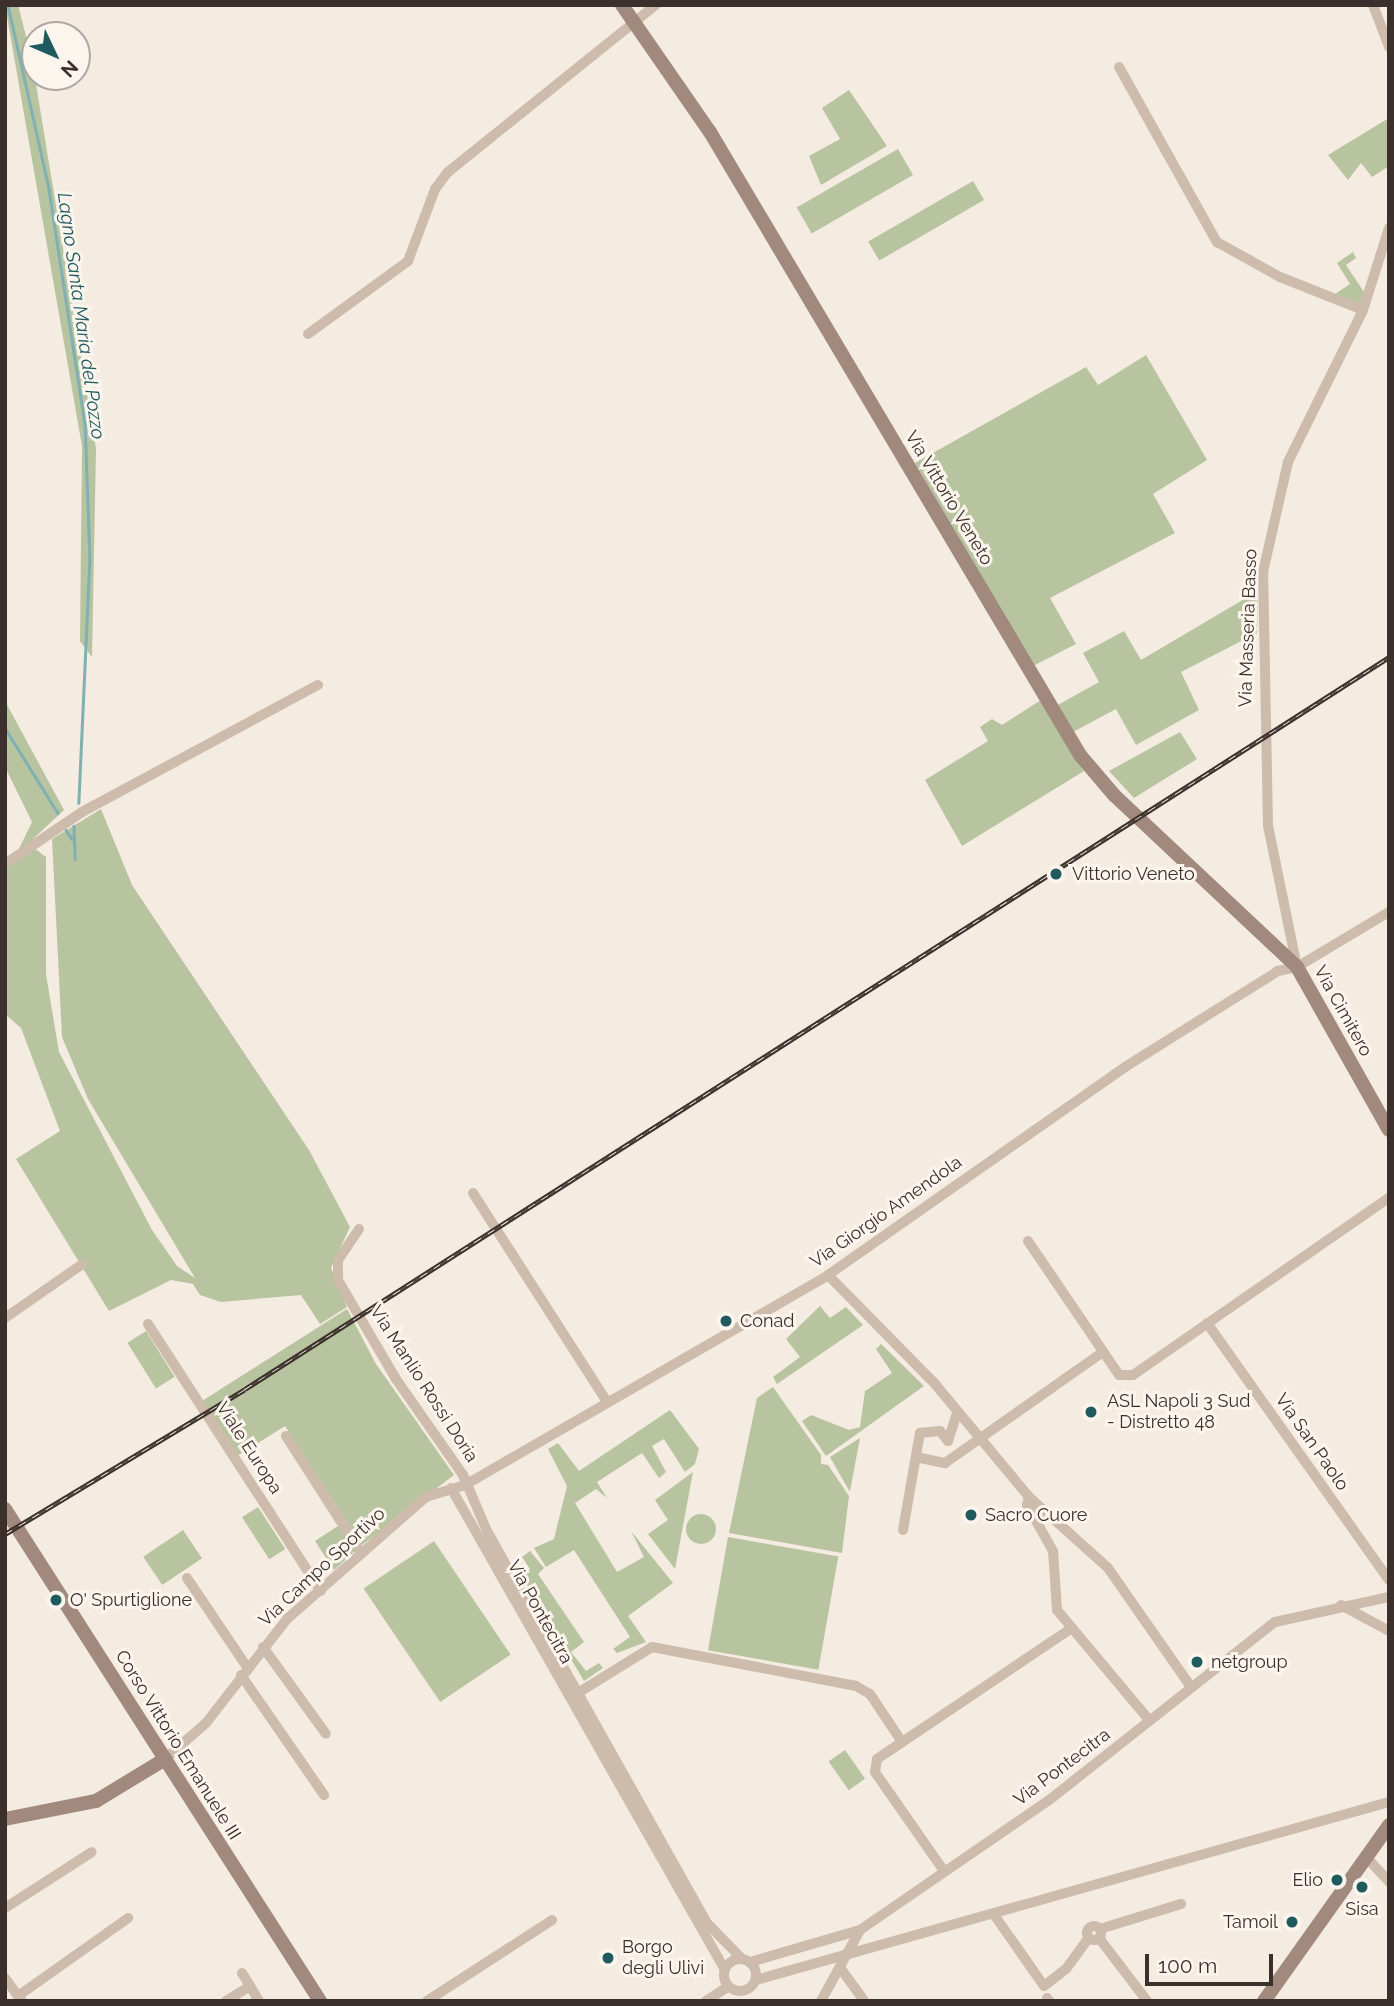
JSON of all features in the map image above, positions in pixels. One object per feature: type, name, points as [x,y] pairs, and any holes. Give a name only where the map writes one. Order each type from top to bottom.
[{"type":"street","name":"Via Vittorio Veneto","points":[[622,5],[710,132],[1080,755],[1114,795],[1297,967]]},
{"type":"street","points":[[308,334],[408,261],[435,188],[448,172],[656,5]]},
{"type":"street","points":[[1373,5],[1389,47]]},
{"type":"street","points":[[1119,67],[1217,242],[1280,278],[1363,310]]},
{"type":"street","name":"Via Masseria Basso","points":[[1297,967],[1267,813],[1264,572],[1288,462],[1363,310],[1389,228]]},
{"type":"street","points":[[5,864],[82,812],[318,685]]},
{"type":"street","name":"Via Cimitero","points":[[1389,912],[1297,967],[1389,1130]]},
{"type":"street","name":"Via Giorgio Amendola","points":[[465,1485],[828,1275],[1125,1067],[1278,971],[1297,967]]},
{"type":"street","points":[[473,1193],[607,1402]]},
{"type":"street","points":[[1028,1241],[1119,1376],[1133,1375],[1389,1198]]},
{"type":"street","name":"Via Manlio Rossi Doria","points":[[359,1229],[338,1260],[338,1280],[465,1485]]},
{"type":"street","points":[[5,1318],[81,1265]]},
{"type":"street","points":[[828,1275],[957,1413],[1029,1497],[1108,1569],[1191,1687]]},
{"type":"street","name":"Via San Paolo","points":[[1207,1323],[1389,1580]]},
{"type":"street","name":"Viale Europa","points":[[148,1324],[321,1591]]},
{"type":"street","points":[[916,1457],[945,1463],[1103,1352]]},
{"type":"street","points":[[903,1530],[920,1433],[940,1431],[948,1441],[957,1413]]},
{"type":"street","points":[[286,1436],[361,1553]]},
{"type":"street","points":[[474,1504],[485,1473]]},
{"type":"street","name":"Via Campo Sportivo","points":[[165,1759],[206,1723],[263,1647],[361,1553],[426,1497],[465,1485]]},
{"type":"street","name":"Via Pontecitra","points":[[465,1485],[574,1695],[737,1994]]},
{"type":"street","name":"Via Pontecitra","points":[[451,1488],[707,1923],[746,1961],[860,1930],[1150,1721],[1275,1622],[1341,1605],[1389,1597]]},
{"type":"street","points":[[1029,1497],[1027,1505],[1053,1551],[1057,1610],[1150,1721]]},
{"type":"street","name":"Corso Vittorio Emanuele III","points":[[5,1509],[320,2001]]},
{"type":"street","points":[[187,1578],[324,1795]]},
{"type":"street","points":[[1341,1605],[1389,1630]]},
{"type":"street","points":[[944,1871],[876,1772],[877,1759],[1072,1628]]},
{"type":"street","points":[[263,1647],[326,1734]]},
{"type":"street","points":[[574,1695],[652,1647],[856,1686],[870,1694],[902,1742]]},
{"type":"street","points":[[5,1819],[96,1801],[165,1759]]},
{"type":"street","points":[[706,2001],[737,1994],[756,1980],[845,1964],[995,1916],[1389,1802]]},
{"type":"street","points":[[1264,2001],[1389,1825]]},
{"type":"street","points":[[5,1908],[92,1852]]},
{"type":"street","points":[[1367,1858],[1389,1882]]},
{"type":"street","points":[[995,1916],[1044,1986],[1066,1969],[1096,1935],[1181,1904]]},
{"type":"street","points":[[5,1978],[20,1998],[128,1918]]},
{"type":"street","points":[[426,2001],[552,1920]]},
{"type":"street","points":[[821,2001],[845,1964],[860,1930]]},
{"type":"street","points":[[1096,1935],[1147,2001]]},
{"type":"street","points":[[725,1970],[746,1961],[756,1980]]},
{"type":"street","points":[[845,1964],[864,2001]]},
{"type":"street","points":[[242,1973],[260,2001]]},
{"type":"street","points":[[226,2001],[250,1986]]},
{"type":"green space","points":[[5,5],[18,5],[22,21],[21,91],[37,91],[96,449],[92,657],[80,641],[82,446]]},
{"type":"green space","points":[[849,90],[887,146],[821,185],[809,156],[840,139],[822,108]]},
{"type":"green space","points":[[1389,118],[1389,166],[1372,177],[1361,163],[1348,180],[1328,155]]},
{"type":"green space","points":[[898,149],[913,175],[812,233],[797,208]]},
{"type":"green space","points":[[973,181],[984,200],[879,261],[868,242]]},
{"type":"green space","points":[[1353,252],[1356,258],[1346,265],[1364,292],[1360,304],[1335,294],[1350,284],[1337,263]]},
{"type":"green space","points":[[1146,355],[1207,460],[1153,494],[1175,533],[1050,598],[1076,644],[1033,666],[915,463],[1086,367],[1098,385]]},
{"type":"green space","points":[[1258,591],[1257,633],[1181,672],[1199,710],[1136,745],[1116,709],[1073,732],[1056,706],[1099,682],[1083,653],[1124,631],[1141,660]]},
{"type":"green space","points":[[1041,700],[1084,771],[962,846],[925,780],[988,741],[980,727],[992,719],[1002,725]]},
{"type":"green space","points":[[5,701],[64,810],[16,855],[32,822],[5,767]]},
{"type":"green space","points":[[1180,732],[1197,759],[1134,798],[1109,771]]},
{"type":"green space","points":[[101,809],[132,885],[309,1150],[350,1227],[331,1268],[347,1307],[320,1324],[301,1295],[221,1302],[200,1295],[193,1284],[171,1280],[109,1311],[16,1159],[60,1131],[21,1028],[5,1014],[5,869],[34,848],[46,857],[46,974],[59,1052],[152,1230],[177,1266],[195,1278],[88,1099],[62,1037],[52,839]]},
{"type":"green space","points":[[820,1306],[830,1318],[846,1307],[863,1325],[777,1384],[773,1377],[800,1357],[786,1339]]},
{"type":"green space","points":[[347,1309],[376,1364],[454,1475],[362,1545],[285,1426],[237,1456],[202,1401]]},
{"type":"green space","points":[[146,1331],[175,1377],[156,1388],[127,1343]]},
{"type":"green space","points":[[881,1344],[924,1386],[826,1456],[802,1421],[811,1415],[849,1430],[860,1427],[865,1391],[892,1373],[876,1349]]},
{"type":"green space","points":[[773,1387],[821,1455],[821,1464],[828,1465],[849,1496],[842,1553],[729,1533],[757,1398]]},
{"type":"green space","points":[[670,1410],[699,1449],[695,1464],[685,1472],[664,1439],[652,1446],[666,1472],[659,1478],[642,1453],[597,1482],[607,1498],[596,1489],[575,1503],[617,1572],[644,1557],[631,1531],[673,1583],[628,1616],[646,1642],[617,1653],[613,1649],[630,1637],[574,1550],[546,1567],[534,1548],[554,1539],[567,1486],[548,1449],[558,1443],[579,1471]]},
{"type":"green space","points":[[860,1438],[850,1491],[850,1492],[830,1457]]},
{"type":"green space","points":[[693,1472],[675,1569],[648,1534],[668,1520],[655,1500]]},
{"type":"green space","points":[[258,1507],[285,1549],[269,1559],[242,1517]]},
{"type":"green space","points":[[701,1514],[707,1515],[715,1523],[715,1535],[707,1543],[701,1544],[695,1543],[687,1535],[686,1529],[687,1523],[695,1515]]},
{"type":"green space","points":[[338,1526],[355,1551],[334,1570],[315,1541]]},
{"type":"green space","points":[[183,1530],[202,1558],[162,1585],[143,1557]]},
{"type":"green space","points":[[728,1537],[838,1556],[818,1670],[708,1650]]},
{"type":"green space","points":[[434,1541],[511,1655],[440,1702],[364,1589]]},
{"type":"green space","points":[[530,1551],[544,1568],[538,1574],[584,1642],[571,1652],[586,1671],[599,1663],[603,1668],[584,1681],[521,1575],[530,1569],[522,1557]]},
{"type":"green space","points":[[845,1750],[865,1779],[849,1790],[829,1761]]},
{"type":"waterway","name":"Lagno Santa Maria del Pozzo","points":[[8,5],[49,189],[85,423],[90,557],[79,803]]},
{"type":"waterway","points":[[5,728],[58,813]]},
{"type":"waterway","name":"Lagno Santa Maria del Pozzo","points":[[74,826],[75,859]]},
{"type":"waterway","points":[[66,830],[72,839]]},
{"type":"railway","points":[[5,1534],[245,1389],[1389,657]]},
{"type":"place","name":"Vittorio Veneto","points":[[1056,874]]},
{"type":"place","name":"Conad","points":[[726,1321]]},
{"type":"place","name":"ASL Napoli 3 Sud - Distretto 48","points":[[1091,1412]]},
{"type":"place","name":"Sacro Cuore","points":[[971,1515]]},
{"type":"place","name":"O' Spurtiglione","points":[[56,1600]]},
{"type":"place","name":"netgroup","points":[[1197,1662]]},
{"type":"place","name":"Elio","points":[[1337,1880]]},
{"type":"place","name":"Sisa","points":[[1362,1887]]},
{"type":"place","name":"Tamoil","points":[[1292,1922]]},
{"type":"place","name":"Borgo degli Ulivi","points":[[608,1958]]}]
